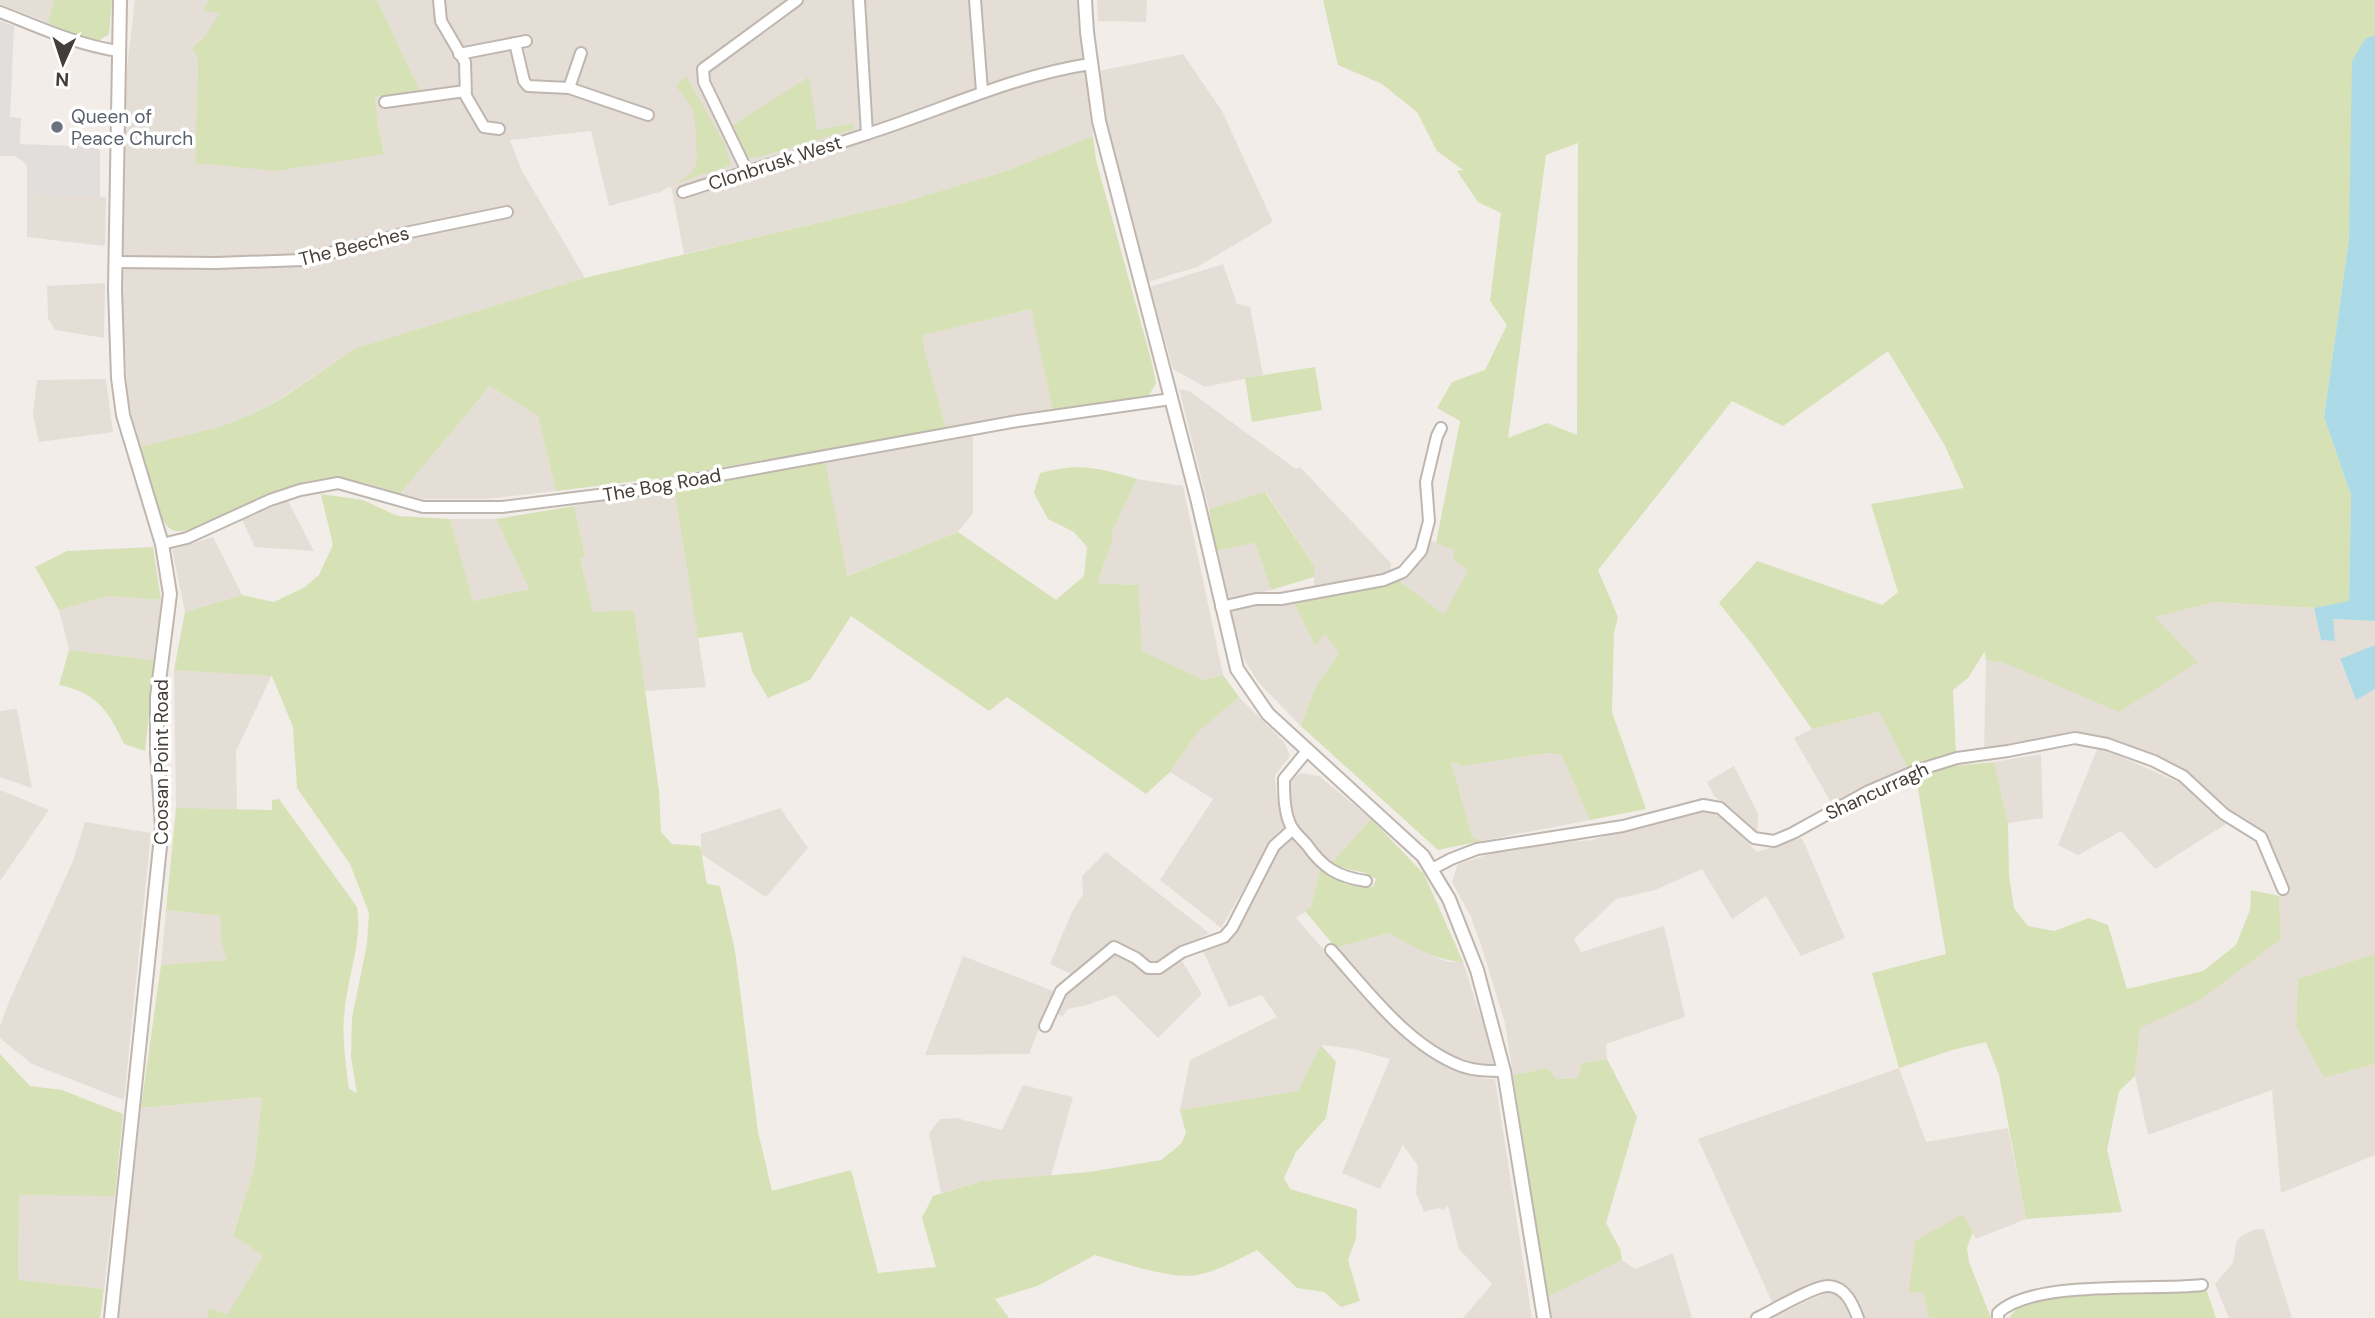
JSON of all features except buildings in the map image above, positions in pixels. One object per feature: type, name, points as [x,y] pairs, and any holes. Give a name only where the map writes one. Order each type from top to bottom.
[{"type":"street","name":"Coosan Point Road","points":[[111,1318],[163,827],[157,752],[157,697],[170,594],[162,544],[122,406],[116,323],[120,0]]},
{"type":"street","points":[[439,0],[441,21],[466,65],[467,100],[482,125],[487,129],[499,129]]},
{"type":"street","points":[[747,171],[704,82],[703,69],[797,0]]},
{"type":"street","name":"Clonbrusk West","points":[[859,0],[867,134]]},
{"type":"street","points":[[975,0],[982,91]]},
{"type":"street","points":[[1085,0],[1090,64],[1099,121],[1197,498],[1237,669],[1268,714],[1423,856],[1448,899],[1477,970],[1504,1071],[1544,1318]]},
{"type":"street","points":[[0,12],[99,49],[118,51]]},
{"type":"street","points":[[459,54],[520,42],[524,81],[528,86],[569,88],[648,115]]},
{"type":"street","points":[[569,88],[581,53]]},
{"type":"street","name":"Clonbrusk West","points":[[683,192],[867,134],[982,91],[1090,64]]},
{"type":"street","points":[[386,102],[465,91]]},
{"type":"street","name":"The Beeches","points":[[116,262],[303,260],[410,232],[507,212]]},
{"type":"street","name":"The Bog Road","points":[[162,544],[187,538],[300,489],[338,483],[423,507],[502,507],[638,490],[1018,421],[1171,399]]},
{"type":"street","points":[[1221,607],[1256,599],[1281,599],[1384,580],[1403,572],[1421,551],[1429,521],[1426,482],[1441,428]]},
{"type":"street","name":"Shancurragh","points":[[1432,869],[1477,849],[1623,826],[1703,805],[1720,808],[1754,838],[1773,841],[1794,833],[1869,791],[1918,770],[1957,758],[2075,738],[2107,744],[2154,761],[2183,776],[2224,814],[2261,836],[2283,889]]},
{"type":"street","points":[[1307,751],[1284,779],[1284,801],[1293,829],[1331,871],[1349,879],[1366,881]]},
{"type":"street","points":[[1045,1026],[1061,991],[1114,947],[1136,958],[1148,968],[1159,968],[1182,952],[1224,937],[1232,928],[1274,846],[1293,829]]},
{"type":"street","points":[[1331,950],[1387,1011],[1436,1055],[1475,1070],[1504,1071]]},
{"type":"street","points":[[1998,1318],[1998,1313],[2007,1304],[2031,1297],[2117,1286],[2202,1285]]},
{"type":"street","points":[[1757,1318],[1816,1289],[1830,1286],[1847,1295],[1858,1318]]},
{"type":"shaded area","points":[[0,0],[54,0],[48,23],[0,4]]},
{"type":"shaded area","points":[[135,0],[208,0],[203,11],[221,13],[205,36],[192,48],[198,59],[195,164],[384,154],[375,97],[420,91],[377,0],[1080,0],[1093,136],[1009,170],[901,203],[684,254],[671,186],[660,192],[609,206],[591,131],[510,140],[521,169],[585,278],[356,348],[280,399],[250,415],[219,427],[139,447],[128,397],[122,308],[125,85]]},
{"type":"shaded area","points":[[1097,0],[1147,0],[1146,22],[1098,21]]},
{"type":"shaded area","points":[[0,21],[14,26],[10,117],[21,118],[20,144],[100,147],[100,197],[27,193],[27,167],[23,161],[14,156],[0,156]]},
{"type":"shaded area","points":[[1183,54],[1222,111],[1273,222],[1197,267],[1148,282],[1109,141],[1098,71]]},
{"type":"shaded area","points":[[27,193],[106,197],[105,246],[27,237]]},
{"type":"shaded area","points":[[1223,264],[1237,304],[1250,307],[1263,375],[1205,387],[1173,369],[1150,287]]},
{"type":"shaded area","points":[[105,283],[104,338],[55,330],[48,318],[47,286]]},
{"type":"shaded area","points":[[1032,309],[1053,410],[946,428],[924,349],[923,334]]},
{"type":"shaded area","points":[[106,379],[113,432],[39,442],[33,415],[37,380]]},
{"type":"shaded area","points":[[490,386],[538,416],[556,491],[487,499],[422,499],[400,494]]},
{"type":"shaded area","points":[[1179,389],[1189,391],[1296,469],[1300,467],[1391,563],[1391,573],[1314,586],[1314,566],[1266,492],[1209,509]]},
{"type":"shaded area","points":[[973,435],[973,513],[958,532],[846,576],[825,460]]},
{"type":"shaded area","points":[[1137,479],[1183,486],[1223,675],[1204,680],[1142,651],[1137,585],[1097,583],[1112,542],[1112,532]]},
{"type":"shaded area","points":[[674,489],[706,687],[645,691],[634,610],[593,613],[580,558],[585,556],[574,506]]},
{"type":"shaded area","points":[[288,501],[314,551],[255,547],[242,520]]},
{"type":"shaded area","points":[[450,519],[496,519],[529,589],[473,601]]},
{"type":"shaded area","points":[[213,537],[242,595],[185,612],[172,550]]},
{"type":"shaded area","points":[[1427,539],[1454,550],[1468,570],[1444,616],[1397,578]]},
{"type":"shaded area","points":[[1255,543],[1271,590],[1226,599],[1215,551]]},
{"type":"shaded area","points":[[109,596],[161,600],[155,660],[69,650],[59,610]]},
{"type":"shaded area","points":[[1293,601],[1315,646],[1325,633],[1339,653],[1315,688],[1301,726],[1259,683],[1244,660],[1229,613],[1233,609],[1260,602]]},
{"type":"shaded area","points":[[2215,602],[2314,608],[2321,640],[2335,640],[2332,619],[2375,621],[2375,645],[2340,660],[2356,700],[2375,689],[2375,954],[2298,979],[2296,1026],[2324,1078],[2375,1064],[2375,1155],[2281,1193],[2272,1090],[2148,1135],[2135,1076],[2140,1028],[2281,939],[2279,896],[2291,892],[2263,831],[2228,810],[2185,771],[2098,735],[2072,732],[1984,752],[1986,660],[2005,663],[2154,617]]},
{"type":"shaded area","points":[[174,670],[272,675],[236,751],[237,811],[176,808]]},
{"type":"shaded area","points":[[1239,697],[1284,742],[1290,756],[1275,775],[1277,800],[1285,828],[1272,840],[1221,928],[1160,880],[1213,799],[1170,772],[1197,733]]},
{"type":"shaded area","points":[[17,709],[32,788],[0,777],[0,711]]},
{"type":"shaded area","points":[[1879,712],[1909,770],[1832,804],[1794,738],[1812,729]]},
{"type":"shaded area","points":[[2098,747],[2181,783],[2226,824],[2155,869],[2121,831],[2078,855],[2058,845]]},
{"type":"shaded area","points":[[1549,753],[1563,755],[1590,820],[1481,841],[1472,836],[1451,760],[1463,766]]},
{"type":"shaded area","points":[[2041,754],[2043,818],[2008,823],[1994,762]]},
{"type":"shaded area","points":[[1734,766],[1758,814],[1757,833],[1714,796],[1707,782]]},
{"type":"shaded area","points":[[1301,773],[1319,776],[1371,819],[1330,865],[1303,833],[1295,818],[1289,792],[1292,779]]},
{"type":"shaded area","points":[[0,790],[49,810],[0,881]]},
{"type":"shaded area","points":[[780,808],[808,848],[766,897],[701,854],[701,834]]},
{"type":"shaded area","points":[[1705,809],[1727,821],[1757,852],[1802,838],[1845,938],[1801,956],[1766,896],[1732,919],[1702,869],[1655,890],[1616,899],[1574,939],[1581,952],[1664,926],[1685,1017],[1606,1044],[1607,1059],[1583,1063],[1579,1078],[1557,1079],[1547,1068],[1513,1075],[1505,1023],[1483,951],[1471,917],[1452,882],[1458,864],[1509,848],[1591,840]]},
{"type":"shaded area","points":[[85,822],[151,833],[124,1100],[32,1064],[0,1038],[0,1026],[11,997],[73,861]]},
{"type":"shaded area","points":[[1290,836],[1320,870],[1311,908],[1296,918],[1354,984],[1416,1047],[1440,1063],[1485,1079],[1495,1079],[1532,1318],[1463,1318],[1492,1284],[1459,1249],[1448,1206],[1443,1210],[1438,1208],[1424,1212],[1416,1193],[1418,1166],[1403,1145],[1380,1189],[1342,1173],[1390,1059],[1354,1049],[1322,1045],[1298,1091],[1180,1110],[1190,1060],[1277,1017],[1262,995],[1229,1007],[1203,951],[1232,939],[1274,853]]},
{"type":"shaded area","points":[[1106,852],[1209,933],[1154,963],[1144,961],[1115,943],[1107,944],[1071,974],[1050,964],[1072,912],[1083,894],[1082,876]]},
{"type":"shaded area","points":[[166,910],[221,916],[221,941],[228,960],[161,965]]},
{"type":"shaded area","points":[[1388,933],[1438,958],[1449,962],[1463,962],[1493,1064],[1480,1065],[1445,1053],[1391,1011],[1336,948]]},
{"type":"shaded area","points":[[1113,953],[1128,958],[1146,973],[1160,974],[1182,961],[1202,994],[1158,1038],[1115,995],[1068,1009],[1062,1017],[1056,1013],[1066,993]]},
{"type":"shaded area","points":[[963,956],[1053,991],[1029,1054],[925,1055]]},
{"type":"shaded area","points":[[1899,1068],[1926,1142],[2008,1128],[2026,1219],[1976,1239],[1963,1214],[1909,1292],[1923,1291],[1930,1318],[1861,1318],[1852,1295],[1840,1283],[1823,1284],[1772,1302],[1698,1139]]},
{"type":"shaded area","points":[[1023,1085],[1073,1097],[1051,1176],[982,1181],[941,1193],[929,1133],[940,1119],[956,1118],[1002,1130]]},
{"type":"shaded area","points":[[262,1097],[254,1169],[233,1234],[263,1256],[227,1316],[210,1308],[207,1318],[118,1318],[141,1108]]},
{"type":"shaded area","points":[[19,1194],[115,1196],[104,1289],[18,1280]]},
{"type":"shaded area","points":[[2264,1229],[2292,1318],[2229,1318],[2215,1284],[2233,1263],[2236,1243],[2241,1236],[2253,1230]]},
{"type":"shaded area","points":[[1673,1253],[1692,1318],[1551,1318],[1547,1297],[1622,1260],[1635,1269]]},
{"type":"shaded area","points":[[1830,1291],[1836,1292],[1850,1306],[1854,1318],[1770,1318]]},
{"type":"green space","points":[[54,0],[112,0],[109,34],[93,42],[48,23]]},
{"type":"green space","points":[[208,0],[377,0],[420,91],[375,97],[384,154],[276,171],[195,164],[198,59],[192,48],[205,36],[220,13],[203,11]]},
{"type":"green space","points":[[1323,0],[2375,0],[2375,35],[2365,40],[2349,240],[2324,417],[2351,495],[2349,602],[2314,608],[2215,602],[2155,617],[2198,662],[2119,712],[2005,663],[1986,660],[1985,651],[1968,678],[1953,690],[1956,755],[1909,770],[1879,712],[1812,729],[1755,648],[1719,603],[1757,561],[1882,605],[1898,592],[1871,504],[1964,488],[1944,444],[1888,351],[1783,426],[1732,401],[1598,570],[1618,617],[1614,633],[1612,712],[1646,809],[1590,820],[1562,755],[1548,753],[1463,766],[1451,761],[1472,836],[1481,841],[1438,850],[1301,726],[1315,688],[1339,653],[1325,634],[1315,646],[1293,601],[1396,578],[1444,615],[1468,570],[1454,560],[1454,550],[1436,543],[1460,421],[1437,408],[1452,382],[1485,370],[1507,325],[1490,301],[1501,213],[1478,202],[1457,171],[1463,170],[1437,151],[1417,112],[1382,84],[1338,65]],"holes":[[[1578,143],[1577,435],[1547,423],[1508,438],[1546,155]]]},
{"type":"green space","points":[[686,76],[724,143],[731,165],[671,185],[689,174],[697,161],[694,114],[676,86]]},
{"type":"green space","points":[[809,77],[817,130],[853,123],[854,129],[755,158],[748,157],[733,125]]},
{"type":"green space","points":[[1093,136],[1096,160],[1152,363],[1156,383],[1148,397],[1053,410],[1031,309],[923,335],[924,349],[946,428],[661,478],[556,491],[538,416],[490,386],[400,494],[351,480],[321,479],[287,487],[206,524],[184,531],[174,530],[162,518],[139,447],[219,427],[250,415],[281,399],[356,348],[585,278],[901,203],[1009,170]]},
{"type":"green space","points":[[1315,367],[1322,410],[1252,422],[1245,378]]},
{"type":"green space","points":[[825,460],[847,576],[958,532],[1056,600],[1084,576],[1087,547],[1074,532],[1048,519],[1034,493],[1040,473],[1078,467],[1137,479],[1112,532],[1112,542],[1097,583],[1138,585],[1142,651],[1204,680],[1223,675],[1239,697],[1197,733],[1170,772],[1146,794],[1007,697],[989,711],[851,616],[810,680],[768,698],[752,671],[742,632],[698,638],[674,489]]},
{"type":"green space","points":[[1265,492],[1314,566],[1314,577],[1271,590],[1255,543],[1215,551],[1209,509]]},
{"type":"green space","points":[[321,494],[363,500],[398,516],[450,519],[473,601],[529,589],[496,519],[574,506],[585,556],[580,559],[593,612],[634,610],[659,791],[661,832],[672,844],[700,846],[707,884],[720,886],[735,951],[758,1132],[772,1191],[851,1170],[878,1273],[936,1267],[922,1218],[933,1196],[982,1181],[1089,1172],[1161,1160],[1181,1144],[1186,1133],[1180,1110],[1298,1091],[1321,1045],[1336,1062],[1326,1118],[1296,1152],[1284,1178],[1290,1189],[1357,1209],[1356,1238],[1348,1260],[1360,1301],[1341,1307],[1324,1292],[1297,1288],[1257,1250],[1213,1271],[1186,1276],[1146,1269],[1095,1255],[1037,1286],[995,1299],[1009,1318],[207,1318],[209,1308],[227,1315],[263,1256],[233,1235],[254,1169],[262,1097],[141,1108],[161,965],[227,960],[221,941],[221,916],[166,910],[176,808],[272,810],[272,800],[279,799],[357,907],[358,934],[345,1003],[344,1035],[349,1089],[357,1093],[351,1058],[352,1018],[367,944],[369,913],[350,864],[297,788],[293,727],[272,676],[174,670],[185,612],[242,595],[274,602],[305,587],[319,575],[333,545]]},
{"type":"green space","points":[[153,547],[161,600],[109,596],[59,610],[35,567],[67,551]]},
{"type":"green space","points":[[69,650],[155,660],[145,751],[124,744],[106,712],[92,698],[59,685]]},
{"type":"green space","points":[[1994,762],[2008,823],[2009,876],[2014,908],[2028,926],[2054,931],[2089,918],[2108,925],[2127,989],[2203,971],[2236,945],[2250,910],[2251,890],[2279,896],[2281,939],[2200,1000],[2140,1028],[2135,1076],[2119,1091],[2107,1150],[2122,1212],[2026,1219],[1999,1075],[1986,1042],[1899,1068],[1872,973],[1946,954],[1916,777],[1954,766]]},
{"type":"green space","points":[[1371,819],[1424,874],[1463,962],[1434,956],[1388,933],[1336,948],[1305,911],[1311,907],[1320,870],[1345,884],[1373,887],[1376,879],[1366,873],[1330,865]]},
{"type":"green space","points":[[2375,954],[2375,1064],[2324,1078],[2296,1026],[2298,979]]},
{"type":"green space","points":[[0,1054],[30,1086],[62,1090],[123,1114],[115,1196],[19,1195],[18,1280],[104,1289],[100,1318],[0,1318]]},
{"type":"green space","points":[[1607,1059],[1637,1117],[1606,1223],[1620,1249],[1622,1260],[1547,1297],[1513,1075],[1547,1068],[1557,1079],[1578,1078],[1582,1063]]},
{"type":"green space","points":[[1963,1214],[1973,1232],[1967,1248],[1969,1262],[1991,1318],[1929,1318],[1923,1292],[1909,1293],[1915,1241]]},
{"type":"green space","points":[[2206,1288],[2216,1318],[2009,1318],[2018,1307],[2054,1298]]},
{"type":"water","points":[[2375,35],[2375,621],[2333,619],[2335,641],[2321,640],[2314,608],[2349,601],[2351,495],[2324,417],[2349,240],[2352,61],[2365,39]]},
{"type":"water","points":[[2375,645],[2375,689],[2356,700],[2340,659]]},
{"type":"place","name":"Queen of Peace Church","points":[[57,127]]}]
